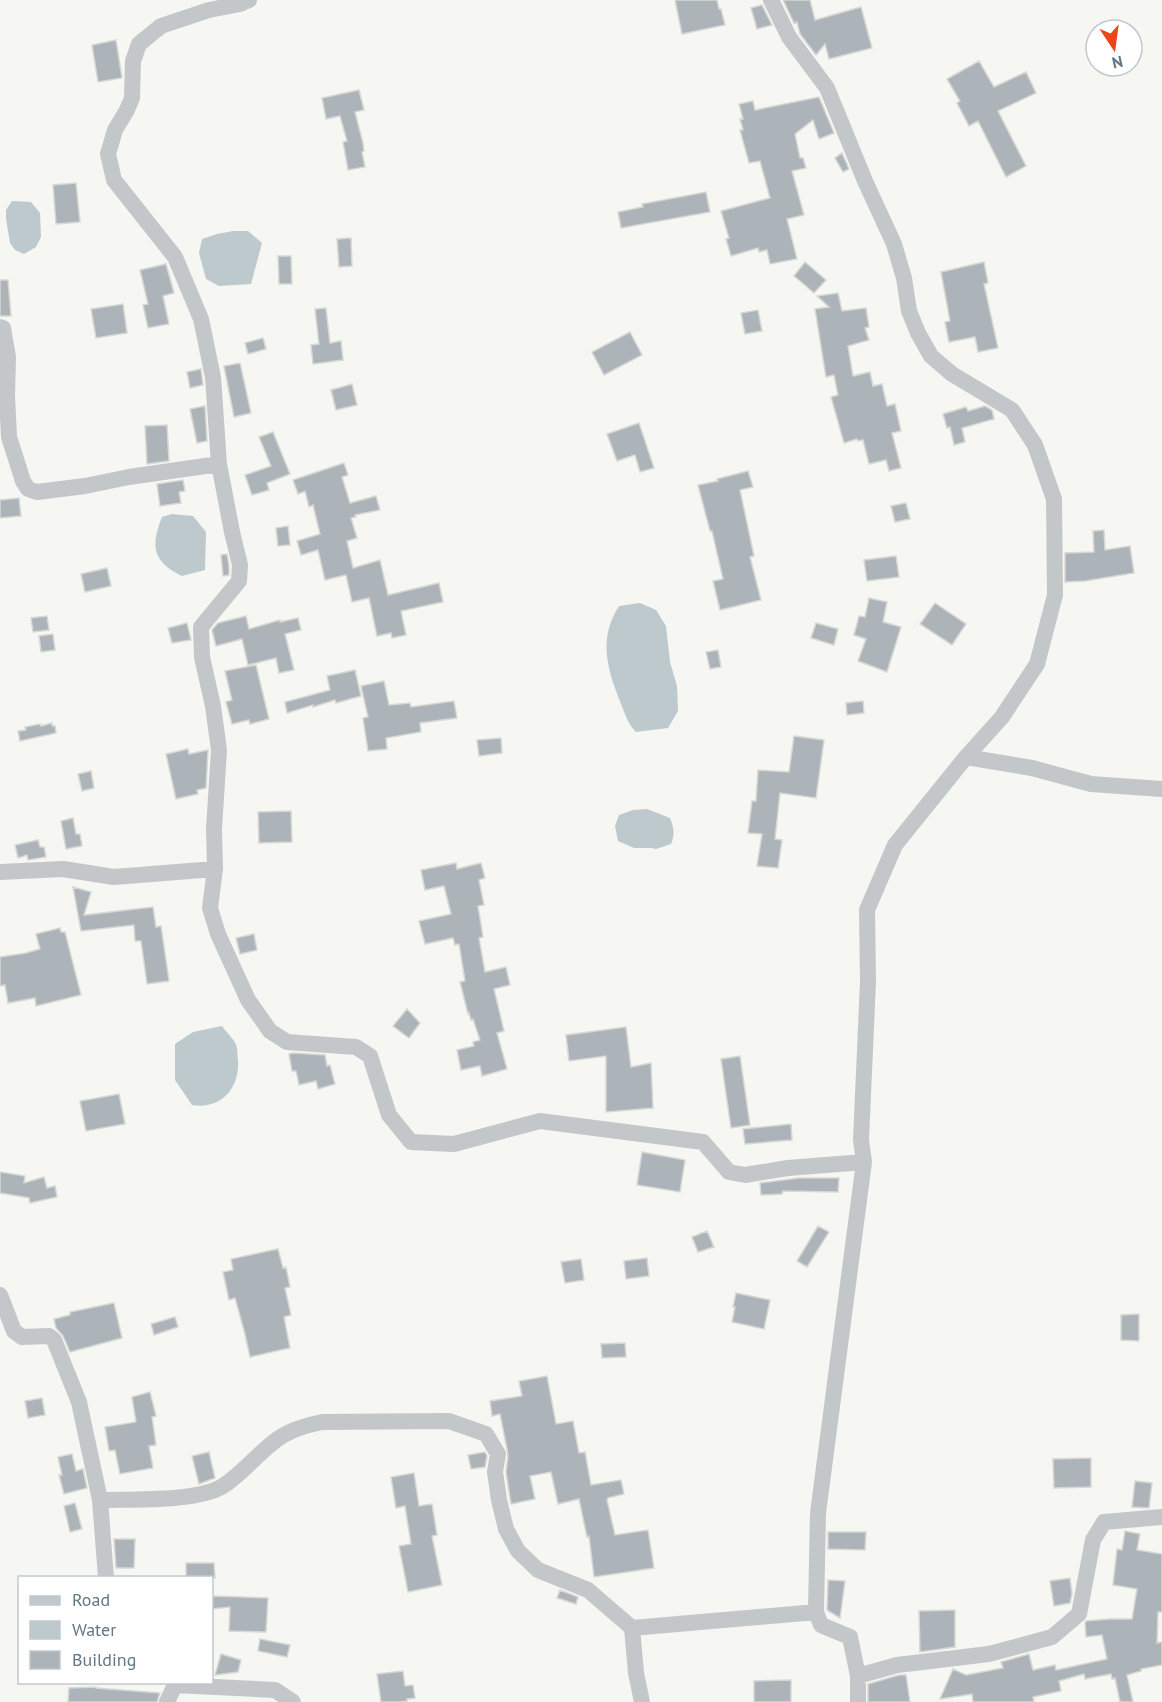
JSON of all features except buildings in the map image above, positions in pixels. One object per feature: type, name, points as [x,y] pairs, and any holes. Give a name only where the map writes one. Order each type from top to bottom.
[{"type":"street","points":[[249,0],[161,26],[139,44],[133,61],[132,98],[115,130],[108,154],[114,180],[175,257],[201,319],[213,377],[219,464],[240,565],[239,580],[201,627],[201,657],[213,706],[219,750],[214,829],[215,869],[210,908],[218,934],[248,1000],[270,1031],[287,1042],[356,1047],[370,1056],[389,1115],[411,1142],[454,1144],[540,1120],[703,1142],[729,1172],[745,1175],[788,1168],[864,1162]]},
{"type":"street","points":[[771,0],[789,37],[827,88],[865,182],[894,244],[904,278],[909,311],[918,333],[932,356],[952,374],[1012,410],[1035,445],[1054,499],[1055,595],[1037,664],[1002,717],[966,756],[895,845],[867,910],[868,982],[861,1140],[864,1162],[819,1513],[816,1612],[821,1625],[850,1637],[858,1676],[858,1702]]},
{"type":"street","points":[[0,327],[3,328],[8,357],[9,437],[23,481],[28,489],[37,492],[85,486],[219,464]]},
{"type":"street","points":[[966,756],[1032,768],[1091,784],[1162,789]]},
{"type":"street","points":[[0,872],[63,869],[114,877],[215,869]]},
{"type":"street","points":[[0,1295],[14,1330],[22,1337],[49,1336],[54,1340],[79,1402],[100,1500],[106,1576]]},
{"type":"street","points":[[100,1500],[201,1495],[222,1487],[280,1437],[305,1426],[322,1422],[449,1421],[486,1434],[498,1454],[495,1472],[499,1500],[506,1529],[518,1551],[538,1570],[588,1590],[632,1628],[636,1673],[642,1702]]},
{"type":"street","points":[[858,1676],[897,1665],[989,1654],[1052,1637],[1079,1614],[1093,1540],[1104,1522],[1162,1517]]},
{"type":"street","points":[[632,1628],[816,1612]]},
{"type":"street","points":[[167,1702],[175,1684],[275,1690],[293,1702]]},
{"type":"water","points":[[12,201],[31,202],[40,213],[41,237],[36,247],[24,254],[15,250],[10,243],[6,210]]},
{"type":"water","points":[[233,231],[248,231],[262,243],[251,284],[219,286],[206,279],[199,253],[202,239]]},
{"type":"water","points":[[172,514],[193,516],[206,532],[205,570],[182,576],[172,571],[160,559],[155,545],[158,528],[162,517]]},
{"type":"water","points":[[640,603],[656,610],[666,626],[670,662],[677,686],[678,711],[668,728],[636,732],[627,719],[612,679],[607,642],[612,618],[619,606]]},
{"type":"water","points":[[647,809],[670,818],[674,831],[671,844],[656,849],[634,848],[618,841],[615,826],[619,815],[633,810]]},
{"type":"water","points":[[222,1026],[237,1047],[236,1080],[227,1095],[220,1100],[202,1106],[192,1105],[175,1080],[175,1044],[193,1032]]}]
